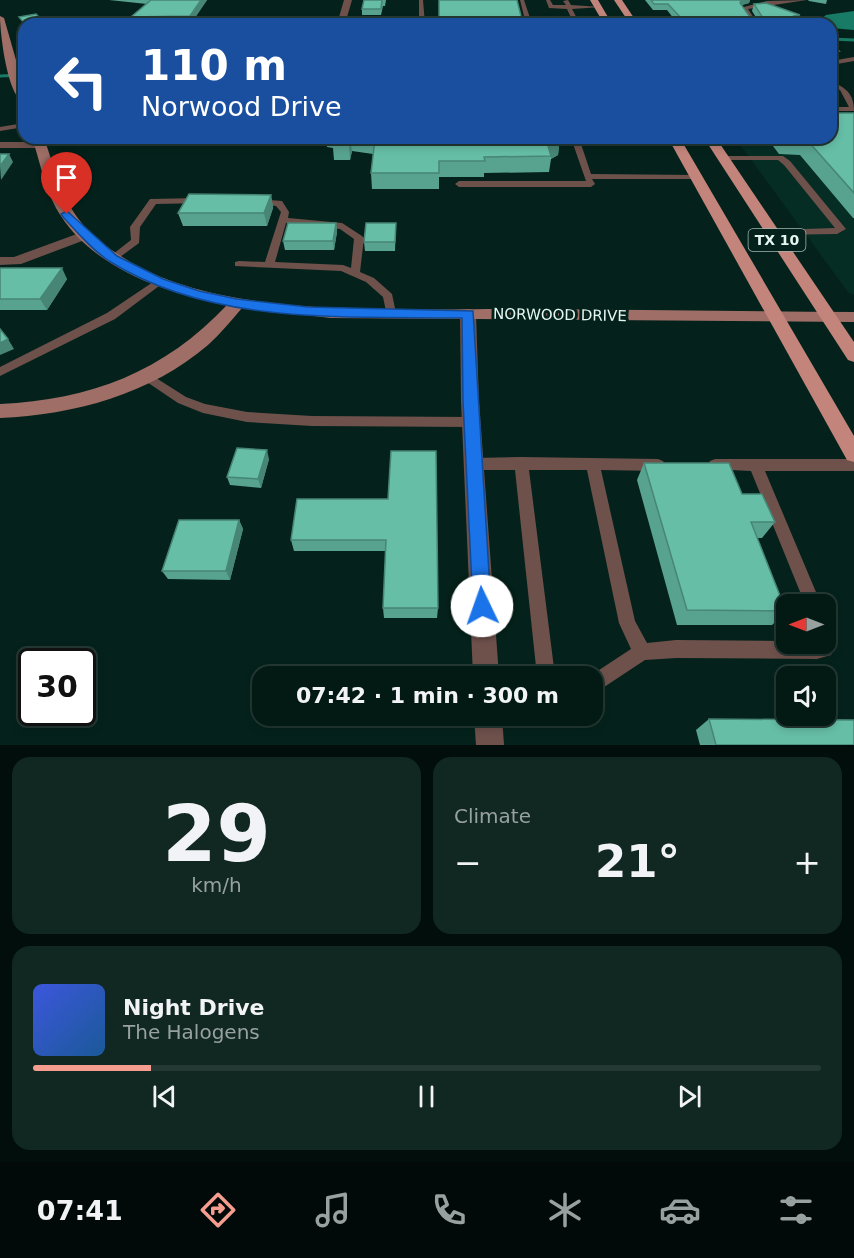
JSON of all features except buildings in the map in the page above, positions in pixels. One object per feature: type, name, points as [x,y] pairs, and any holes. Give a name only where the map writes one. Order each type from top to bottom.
[{"type":"main road","points":[[618,0],[630,18]]},
{"type":"main road","points":[[596,4],[604,18]]},
{"type":"main road","points":[[0,18],[18,86]]},
{"type":"main road","name":"NORWOOD DRIVE","points":[[41,144],[58,198],[67,214],[85,235],[113,258],[159,281],[196,294],[237,303],[331,313],[854,317]]},
{"type":"main road","name":"TX 10","points":[[678,144],[854,454]]},
{"type":"main road","name":"TX 10","points":[[714,144],[854,356]]},
{"type":"main road","points":[[0,411],[27,411],[82,402],[145,375],[196,346],[237,303]]},
{"type":"street","points":[[343,18],[348,0]]},
{"type":"street","points":[[749,18],[744,8],[778,1],[803,0]]},
{"type":"street","points":[[0,145],[18,144]]},
{"type":"street","points":[[0,261],[16,261],[85,235]]},
{"type":"street","points":[[468,314],[485,666]]},
{"type":"street","points":[[489,726],[490,745]]},
{"type":"lane","points":[[421,0],[422,18]]},
{"type":"lane","points":[[522,0],[527,18]]},
{"type":"lane","points":[[548,0],[551,7],[596,4]]},
{"type":"lane","points":[[566,0],[574,18]]},
{"type":"lane","points":[[837,62],[854,59]]},
{"type":"lane","points":[[837,86],[843,89],[854,109],[837,109]]},
{"type":"lane","points":[[0,129],[18,126]]},
{"type":"lane","points":[[459,184],[591,184],[577,144]]},
{"type":"lane","points":[[723,158],[780,158],[787,163],[841,229],[837,231]]},
{"type":"lane","points":[[588,177],[697,177]]},
{"type":"lane","points":[[113,258],[136,240],[135,227],[141,215],[153,201],[215,201]]},
{"type":"lane","points":[[247,202],[279,202],[285,212],[268,265]]},
{"type":"lane","points":[[282,220],[342,226],[351,232],[359,238],[355,273]]},
{"type":"lane","points":[[772,233],[854,231]]},
{"type":"lane","points":[[239,264],[343,268],[370,280],[388,296],[391,313]]},
{"type":"lane","points":[[0,372],[111,316],[159,281]]},
{"type":"lane","points":[[145,375],[182,400],[203,408],[247,417],[312,421],[472,422]]},
{"type":"lane","points":[[521,463],[545,666]]},
{"type":"lane","points":[[474,464],[674,465]]},
{"type":"lane","points":[[594,464],[627,623],[642,652]]},
{"type":"lane","points":[[696,465],[854,465]]},
{"type":"lane","points":[[756,465],[809,594]]},
{"type":"lane","points":[[603,679],[642,652],[676,649],[776,650]]},
{"type":"shaded area","points":[[854,11],[854,30],[837,29],[837,18],[822,18],[826,15]]},
{"type":"shaded area","points":[[854,126],[854,295],[848,292],[739,144],[837,144],[837,135]]},
{"type":"waterway","points":[[837,39],[854,40]]},
{"type":"waterway","points":[[0,76],[18,75]]},
{"type":"route","points":[[67,214],[78,228],[113,258],[159,281],[196,294],[284,310],[331,313],[468,314],[470,401],[482,606]]}]
